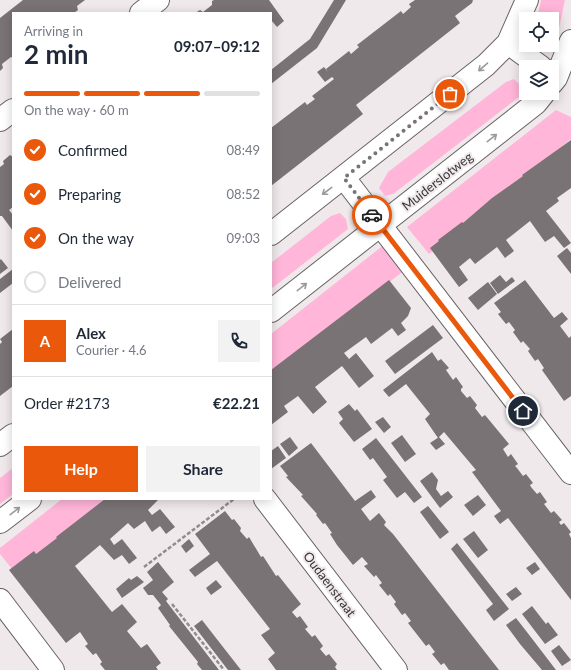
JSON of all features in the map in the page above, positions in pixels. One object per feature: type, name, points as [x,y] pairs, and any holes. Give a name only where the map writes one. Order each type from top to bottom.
[{"type":"street","points":[[142,12],[158,0]]},
{"type":"street","points":[[272,233],[486,65],[508,43],[527,0]]},
{"type":"street","name":"Muiderslotweg","points":[[559,68],[571,41]]},
{"type":"street","points":[[508,43],[528,60]]},
{"type":"street","name":"Muiderslotweg","points":[[272,310],[538,100]]},
{"type":"street","points":[[0,120],[12,111]]},
{"type":"street","points":[[344,178],[571,473]]},
{"type":"street","points":[[0,445],[12,436]]},
{"type":"street","points":[[0,522],[29,500]]},
{"type":"street","name":"Oudaenstraat","points":[[266,500],[396,670]]},
{"type":"street","points":[[0,600],[53,670]]},
{"type":"path","points":[[144,567],[233,500]]},
{"type":"path","points":[[172,604],[224,670]]},
{"type":"shaded area","points":[[541,0],[565,0],[559,28],[559,12],[538,12]]},
{"type":"shaded area","points":[[514,79],[519,84],[519,97],[393,194],[385,196],[379,188],[388,172],[506,82]]},
{"type":"shaded area","points":[[556,110],[571,117],[571,139],[429,254],[407,227]]},
{"type":"shaded area","points":[[340,213],[346,219],[348,229],[272,288],[272,262],[331,216]]},
{"type":"shaded area","points":[[390,240],[410,266],[272,374],[272,333]]},
{"type":"shaded area","points":[[12,469],[12,495],[0,504],[0,478]]},
{"type":"shaded area","points":[[61,500],[110,500],[16,574],[0,554],[0,548]]},
{"type":"building","points":[[23,0],[85,0],[77,6],[78,10],[75,12],[12,12],[12,58],[2,64],[3,68],[0,71],[0,18]]},
{"type":"building","points":[[269,0],[284,21],[277,27],[272,21],[272,12],[203,12],[212,5],[212,1]]},
{"type":"building","points":[[334,0],[346,0],[317,48],[272,83],[272,69],[310,39]]},
{"type":"building","points":[[415,0],[473,0],[472,3],[455,16],[460,23],[356,105],[363,114],[272,185],[272,127],[305,102],[307,105],[315,99],[312,96],[334,79],[332,77],[325,82],[317,72],[324,67],[328,72],[326,69],[349,51],[351,54],[359,47],[357,45],[401,11],[403,14],[411,7],[409,4]]},
{"type":"building","points":[[571,140],[571,188],[557,198],[559,201],[546,211],[571,243],[564,248],[554,236],[545,242],[530,221],[506,240],[514,251],[505,258],[497,247],[475,264],[470,258],[459,267],[468,280],[459,287],[430,248],[439,241],[438,240],[462,222],[463,223],[492,198],[523,176],[522,175]]},
{"type":"building","points":[[10,155],[12,156],[12,208],[9,210],[12,214],[12,230],[2,216],[0,216],[0,167],[4,164],[3,161]]},
{"type":"building","points":[[567,248],[571,253],[571,274],[557,256]]},
{"type":"building","points":[[1,259],[8,268],[0,274],[0,260]]},
{"type":"building","points":[[12,270],[12,284],[0,293],[0,279]]},
{"type":"building","points":[[500,275],[506,282],[512,277],[515,281],[498,294],[490,283]]},
{"type":"building","points":[[389,280],[411,308],[408,316],[401,323],[406,330],[398,336],[392,328],[371,344],[366,337],[344,353],[349,359],[356,353],[374,376],[359,388],[342,366],[315,387],[327,402],[313,414],[298,396],[284,406],[288,412],[272,424],[272,369]]},
{"type":"building","points":[[525,280],[554,318],[562,312],[568,319],[560,326],[569,338],[571,336],[571,396],[564,401],[542,370],[544,368],[538,359],[535,361],[528,351],[530,349],[523,341],[521,343],[513,332],[515,330],[509,322],[506,324],[498,314],[501,312],[494,303]]},
{"type":"building","points":[[488,282],[497,294],[478,310],[468,298]]},
{"type":"building","points":[[433,325],[443,338],[395,374],[385,361]]},
{"type":"building","points":[[12,330],[12,387],[0,396],[0,344],[2,342],[0,339]]},
{"type":"building","points":[[432,352],[438,361],[441,359],[449,368],[446,370],[453,380],[456,377],[463,387],[461,391],[467,398],[470,396],[477,405],[475,408],[482,417],[485,415],[509,444],[503,449],[508,457],[511,454],[518,464],[515,466],[523,476],[526,474],[533,483],[530,485],[531,487],[537,494],[540,492],[547,502],[544,504],[551,513],[554,511],[562,520],[559,522],[561,525],[564,523],[571,532],[569,534],[571,538],[571,600],[508,518],[500,524],[494,516],[501,511],[472,472],[476,470],[444,432],[438,438],[425,419],[430,414],[406,384],[389,397],[383,390]]},
{"type":"building","points":[[349,404],[355,411],[357,409],[372,429],[354,442],[339,423],[343,419],[338,412]]},
{"type":"building","points":[[383,417],[391,427],[384,433],[375,422]]},
{"type":"building","points":[[402,435],[416,454],[405,462],[391,443]]},
{"type":"building","points":[[290,437],[298,448],[289,456],[280,444]]},
{"type":"building","points":[[439,437],[445,444],[436,450],[430,443]]},
{"type":"building","points":[[376,438],[422,497],[414,503],[405,492],[397,498],[383,480],[387,477],[373,458],[370,460],[362,449]]},
{"type":"building","points":[[311,443],[355,501],[371,490],[376,497],[361,509],[370,521],[379,513],[386,522],[384,525],[393,534],[499,670],[449,670],[444,663],[441,665],[432,654],[435,652],[429,644],[426,646],[408,623],[411,621],[405,613],[402,615],[394,604],[396,602],[390,594],[388,596],[379,585],[382,583],[376,575],[374,577],[364,566],[368,564],[362,557],[353,565],[337,545],[330,534],[332,533],[325,523],[323,524],[316,515],[317,514],[301,496],[303,495],[286,477],[288,476],[280,466]]},
{"type":"building","points":[[278,446],[286,458],[272,468],[272,450]]},
{"type":"building","points":[[432,472],[438,480],[436,489],[441,496],[448,491],[453,497],[440,508],[420,481]]},
{"type":"building","points":[[478,495],[486,505],[473,516],[464,505]]},
{"type":"building","points":[[104,500],[158,500],[148,510],[152,515],[160,509],[175,527],[166,534],[160,526],[152,532],[145,521],[134,529],[128,523],[110,539],[114,545],[122,539],[137,558],[129,564],[122,555],[114,560],[100,545],[75,566],[112,612],[122,604],[137,622],[127,631],[141,648],[147,644],[161,663],[156,667],[158,670],[105,670],[100,664],[102,662],[96,653],[93,655],[85,646],[88,644],[80,632],[66,643],[9,570],[34,551],[36,554],[57,538],[56,537]]},
{"type":"building","points":[[428,506],[449,532],[440,539],[420,512]]},
{"type":"building","points":[[225,511],[232,520],[234,519],[241,528],[240,531],[247,539],[249,537],[261,557],[263,556],[276,576],[278,575],[301,604],[292,612],[297,618],[300,616],[308,627],[305,629],[312,637],[315,635],[323,646],[320,649],[326,656],[329,654],[337,664],[335,667],[337,670],[276,670],[268,659],[275,653],[261,635],[270,629],[217,561],[195,577],[189,570],[210,554],[195,534]]},
{"type":"building","points":[[474,531],[488,550],[478,558],[463,539]]},
{"type":"building","points":[[189,539],[194,546],[186,553],[181,546]]},
{"type":"building","points":[[457,543],[509,609],[494,621],[486,610],[493,604],[451,549]]},
{"type":"building","points":[[158,562],[174,582],[162,592],[168,599],[166,601],[219,670],[202,670],[197,664],[198,662],[169,626],[170,625],[158,608],[161,605],[153,595],[148,595],[143,588],[153,580],[147,572]]},
{"type":"building","points":[[535,562],[540,569],[532,575],[526,568]]},
{"type":"building","points":[[137,576],[144,582],[122,598],[116,589],[129,578],[131,580]]},
{"type":"building","points":[[216,580],[222,587],[211,595],[206,588]]},
{"type":"building","points":[[516,587],[522,594],[512,601],[506,594]]},
{"type":"building","points":[[532,606],[546,624],[548,622],[558,635],[545,644],[522,614]]},
{"type":"building","points":[[516,618],[556,670],[542,670],[520,644],[506,625]]},
{"type":"building","points":[[202,620],[241,670],[228,670],[194,626]]},
{"type":"building","points":[[559,645],[571,660],[562,666],[551,651]]},
{"type":"way so far","points":[[372,215],[344,178],[450,94]]},
{"type":"route","points":[[372,215],[523,411]]}]
